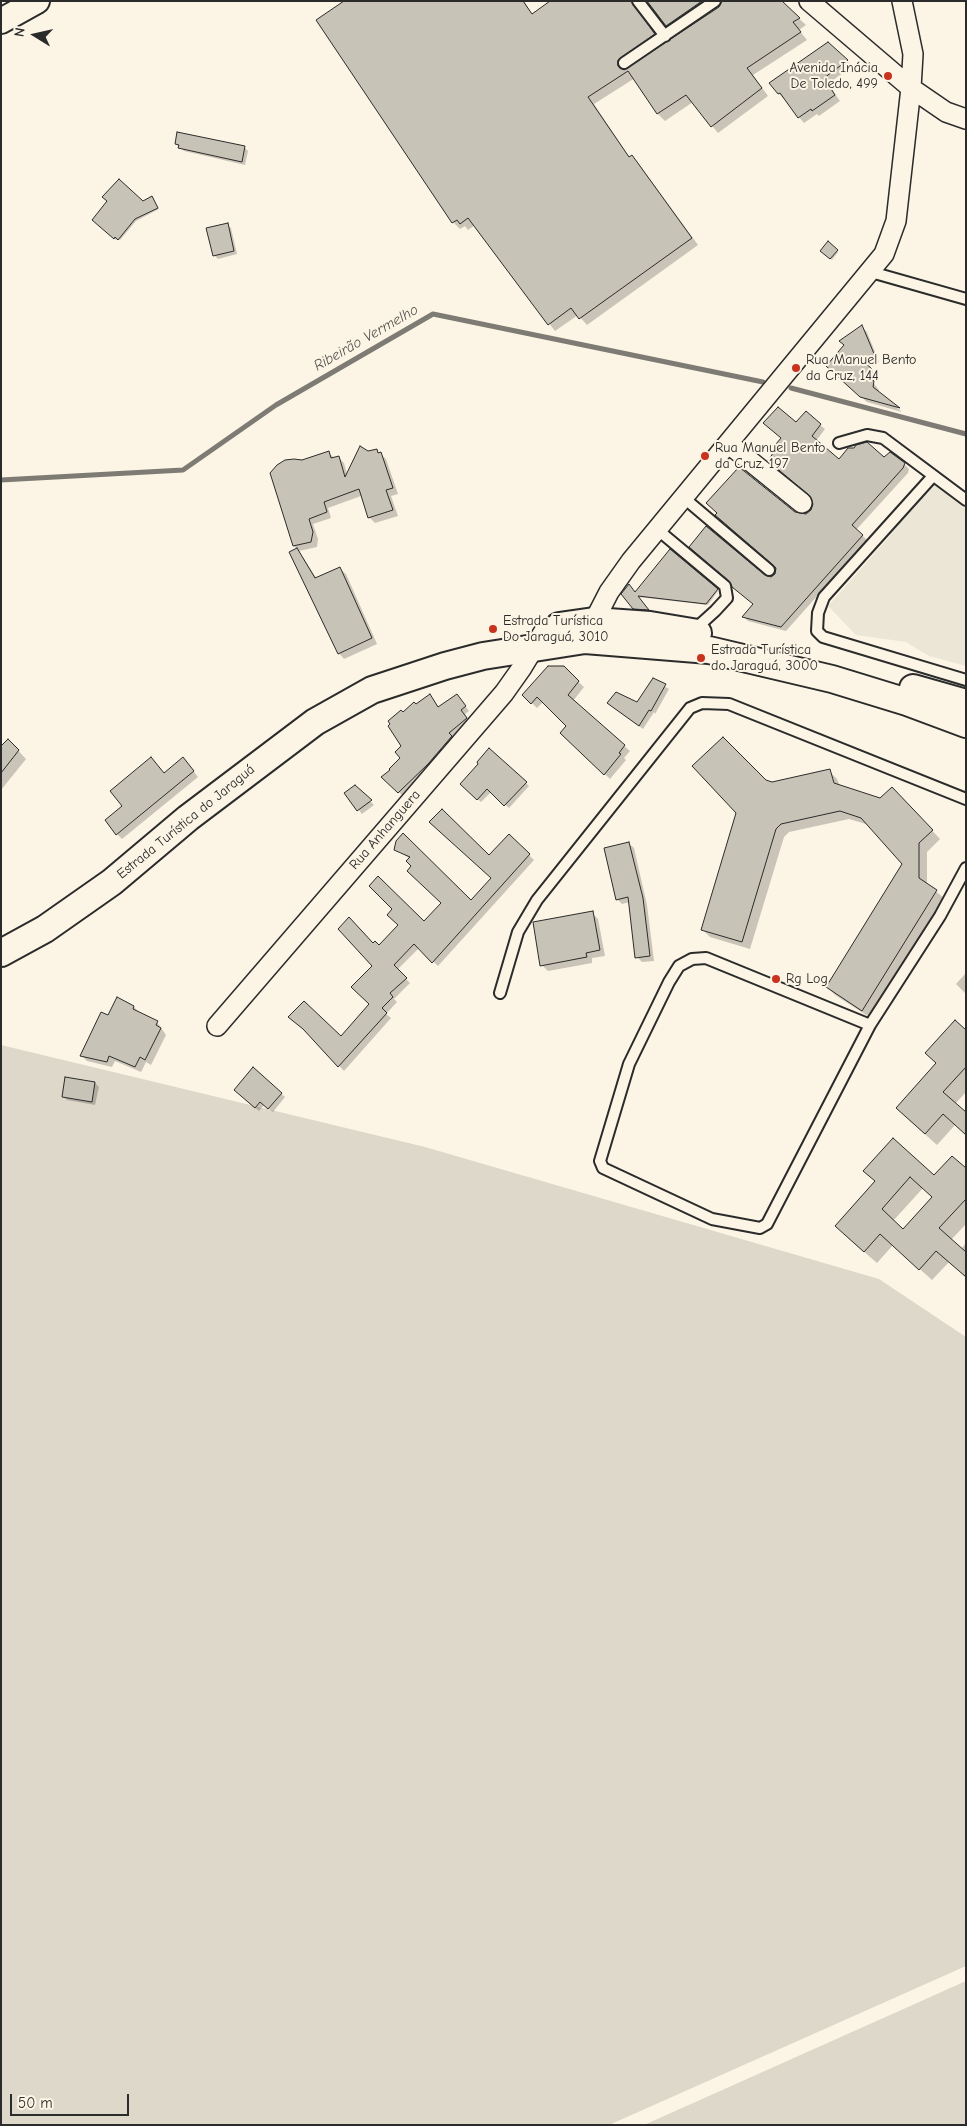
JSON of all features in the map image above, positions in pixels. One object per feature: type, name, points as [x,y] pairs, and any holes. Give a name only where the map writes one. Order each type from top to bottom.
[{"type":"main road","name":"Estrada Turística do Jaraguá","points":[[1,953],[45,929],[112,882],[188,818],[315,722],[372,690],[382,679],[398,669],[429,656],[461,646],[650,625],[692,632],[789,654],[966,702]]},
{"type":"main road","name":"Estrada Turística do Jaraguá","points":[[590,631],[641,643],[718,652],[832,679],[907,702],[966,724]]},
{"type":"street","points":[[1,21],[36,1]]},
{"type":"street","points":[[809,1],[911,88],[946,112],[966,119]]},
{"type":"street","points":[[590,631],[609,592],[884,254],[896,220],[911,88],[913,54],[902,1]]},
{"type":"street","points":[[729,444],[802,502]]},
{"type":"street","name":"Rua Anhanguera","points":[[217,1026],[504,693],[540,638]]},
{"type":"lane","points":[[638,1],[665,36]]},
{"type":"lane","points":[[624,63],[715,1]]},
{"type":"lane","points":[[871,272],[966,299]]},
{"type":"lane","points":[[838,443],[867,435],[883,438],[966,500]]},
{"type":"lane","points":[[933,476],[824,597],[818,613],[817,631],[823,637],[966,680]]},
{"type":"lane","points":[[684,498],[769,570]]},
{"type":"lane","points":[[658,530],[725,586],[727,598],[716,612],[692,632]]},
{"type":"lane","points":[[500,993],[518,932],[537,900],[690,708],[702,704],[729,704],[966,799]]},
{"type":"lane","points":[[870,1025],[706,958],[692,959],[679,966],[640,1039],[629,1064],[600,1161],[603,1168],[712,1219],[760,1228],[764,1225],[870,1025],[940,916],[966,868]]},
{"type":"shaded area","points":[[940,484],[966,506],[966,666],[929,656],[906,642],[856,635],[828,606],[932,485]]},
{"type":"shaded area","points":[[1,1045],[425,1147],[879,1279],[966,1337],[966,1966],[609,2125],[1,2125]]},
{"type":"shaded area","points":[[966,1981],[966,2125],[644,2125]]},
{"type":"building","points":[[344,1],[523,1],[532,14],[550,1],[631,1],[655,34],[618,60],[618,66],[624,70],[719,7],[722,1],[782,1],[800,18],[793,22],[801,32],[747,68],[762,88],[711,127],[686,95],[657,114],[628,71],[588,97],[629,157],[632,155],[692,238],[579,319],[571,308],[548,325],[468,218],[460,224],[457,220],[452,223],[316,20]]},
{"type":"building","points":[[647,1],[702,1],[666,26]]},
{"type":"building","points":[[828,42],[848,60],[824,78],[835,95],[798,118],[780,93],[778,94],[769,83]]},
{"type":"building","points":[[177,132],[245,146],[242,162],[178,148],[179,145],[175,144]]},
{"type":"building","points":[[119,179],[143,201],[152,196],[158,208],[135,219],[118,240],[115,237],[114,239],[92,220],[107,201],[102,197]]},
{"type":"building","points":[[228,223],[234,251],[213,256],[206,228]]},
{"type":"building","points":[[828,241],[838,250],[830,259],[820,251]]},
{"type":"building","points":[[862,325],[875,356],[863,361],[872,369],[867,375],[874,381],[873,387],[900,408],[860,397],[826,366],[844,345],[839,341]]},
{"type":"building","points":[[778,407],[796,422],[806,411],[821,424],[812,436],[839,459],[848,448],[854,448],[856,445],[867,442],[884,457],[890,452],[905,463],[903,468],[852,525],[863,535],[781,627],[742,617],[753,604],[689,547],[706,526],[765,575],[771,577],[775,574],[776,568],[715,515],[717,513],[706,503],[739,467],[795,512],[806,514],[811,510],[813,504],[809,495],[768,461],[781,438],[763,423]]},
{"type":"building","points":[[360,446],[368,451],[377,449],[378,453],[381,452],[393,488],[386,490],[393,510],[368,518],[359,489],[324,502],[327,512],[309,519],[313,532],[311,542],[293,546],[270,473],[285,460],[302,460],[329,451],[331,458],[339,456],[345,477]]},
{"type":"building","points":[[297,548],[315,578],[340,567],[372,638],[338,654],[289,552]]},
{"type":"building","points":[[670,549],[718,589],[706,604],[638,596],[649,610],[633,609],[621,594],[629,584],[635,592]]},
{"type":"building","points":[[548,666],[564,666],[579,681],[568,695],[625,745],[619,753],[621,754],[604,775],[560,733],[566,726],[537,697],[531,704],[522,695]]},
{"type":"building","points":[[653,678],[666,684],[651,711],[649,710],[639,726],[607,703],[616,692],[637,702]]},
{"type":"building","points":[[430,694],[438,707],[457,694],[466,706],[461,710],[467,718],[449,733],[452,736],[428,764],[398,793],[381,777],[400,758],[395,752],[401,746],[388,726],[390,724],[388,721],[401,710],[403,712],[414,702],[416,704]]},
{"type":"building","points":[[723,737],[766,780],[772,782],[830,769],[834,783],[880,798],[892,787],[933,830],[919,843],[919,878],[937,890],[862,1011],[826,987],[902,864],[861,818],[840,811],[781,824],[776,829],[742,942],[701,930],[736,813],[692,766]]},
{"type":"building","points":[[8,739],[19,750],[1,773],[1,746]]},
{"type":"building","points":[[489,748],[527,782],[504,806],[487,789],[477,800],[460,784]]},
{"type":"building","points":[[151,757],[164,773],[183,757],[194,771],[116,835],[105,820],[122,806],[110,791]]},
{"type":"building","points":[[355,785],[372,800],[357,811],[344,793]]},
{"type":"building","points":[[442,809],[489,855],[509,834],[530,854],[432,963],[414,944],[394,965],[407,978],[390,993],[393,997],[382,1008],[387,1013],[338,1067],[303,1029],[288,1017],[304,1001],[341,1036],[369,1004],[351,987],[372,966],[338,929],[349,917],[373,943],[375,941],[379,945],[398,925],[387,915],[392,909],[369,886],[378,876],[424,921],[441,903],[407,871],[411,866],[406,861],[410,857],[394,850],[396,841],[403,833],[471,900],[491,878],[429,822]]},
{"type":"building","points":[[629,842],[643,898],[650,956],[635,958],[628,897],[616,900],[604,848]]},
{"type":"building","points":[[593,911],[600,950],[586,953],[587,957],[540,966],[533,922]]},
{"type":"building","points":[[117,997],[134,1006],[133,1009],[158,1021],[156,1025],[161,1028],[145,1060],[140,1057],[135,1067],[109,1056],[107,1062],[80,1056],[101,1012],[108,1015]]},
{"type":"building","points":[[955,1020],[966,1030],[966,1067],[943,1092],[966,1112],[966,1135],[943,1114],[925,1134],[896,1108],[936,1063],[925,1053]]},
{"type":"building","points":[[253,1067],[282,1093],[268,1109],[260,1102],[255,1108],[234,1090]]},
{"type":"building","points":[[65,1077],[95,1082],[92,1102],[62,1097]]},
{"type":"building","points":[[893,1138],[934,1175],[952,1156],[966,1168],[966,1199],[939,1228],[966,1252],[966,1277],[936,1251],[919,1270],[880,1234],[864,1252],[835,1226],[875,1181],[863,1171]],"holes":[[[910,1177],[932,1197],[903,1229],[882,1209]]]},
{"type":"waterway","name":"Ribeirão Vermelho","points":[[1,480],[183,470],[276,405],[433,314],[763,382]]},
{"type":"waterway","name":"Ribeirão Vermelho","points":[[791,388],[966,434]]},
{"type":"place","name":"Avenida Inácia De Toledo, 499","points":[[888,76]]},
{"type":"place","name":"Rua Manuel Bento da Cruz, 144","points":[[796,368]]},
{"type":"place","name":"Rua Manuel Bento da Cruz, 197","points":[[705,456]]},
{"type":"place","name":"Estrada Turística Do Jaraguá, 3010","points":[[493,629]]},
{"type":"place","name":"Estrada Turística do Jaraguá, 3000","points":[[701,658]]},
{"type":"place","name":"Rg Log","points":[[776,979]]}]
